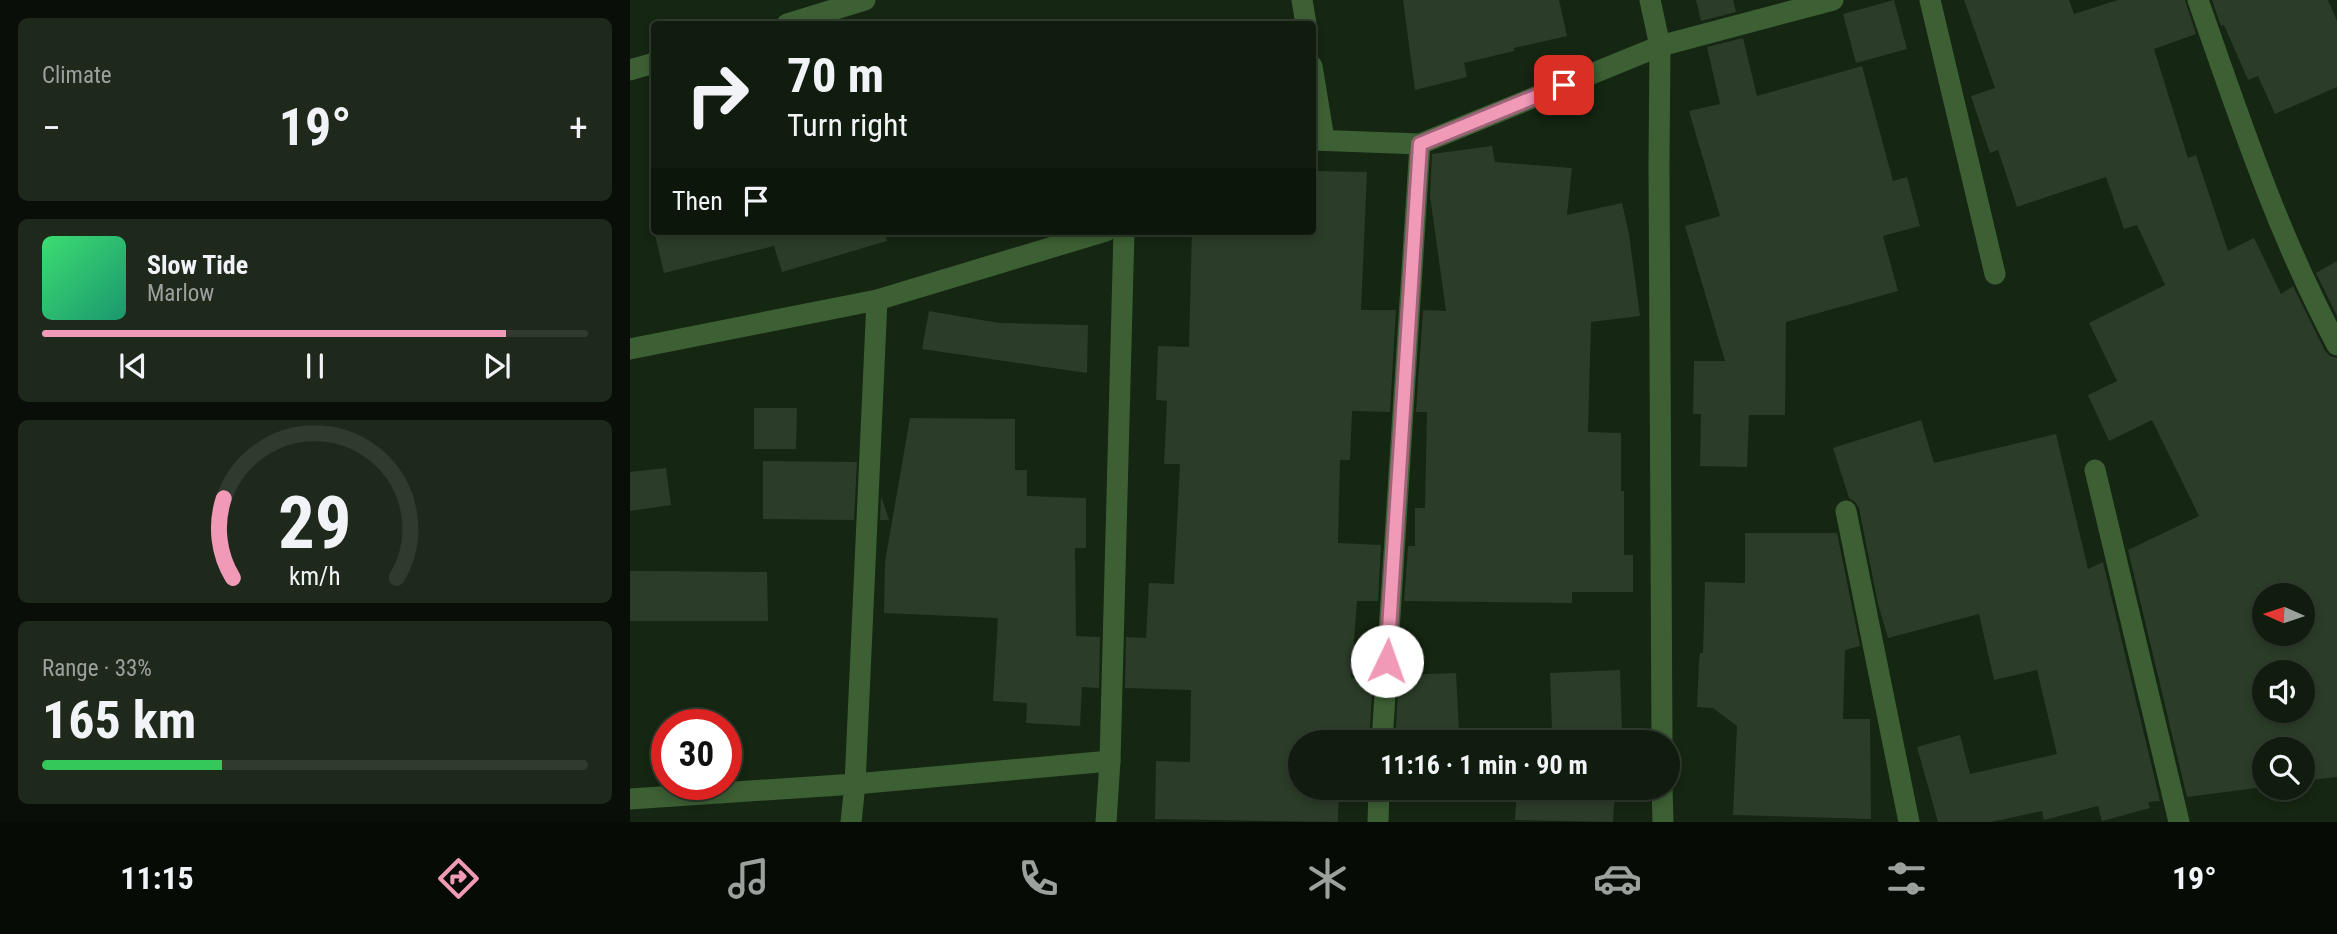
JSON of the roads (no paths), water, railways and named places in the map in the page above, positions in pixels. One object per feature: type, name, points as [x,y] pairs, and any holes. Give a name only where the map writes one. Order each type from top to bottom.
[{"type":"street","points":[[797,21],[865,0]]},
{"type":"street","points":[[1302,0],[1306,21]]},
{"type":"street","points":[[1650,0],[1660,46],[1662,730]]},
{"type":"street","points":[[1316,115],[1318,140],[1420,144],[1660,46],[1833,0]]},
{"type":"street","points":[[1930,0],[1996,274]]},
{"type":"street","points":[[2198,0],[2255,161],[2307,288],[2337,345]]},
{"type":"street","points":[[630,70],[651,64]]},
{"type":"street","points":[[1383,730],[1420,144]]},
{"type":"street","points":[[630,349],[877,300],[1093,235]]},
{"type":"street","points":[[1106,822],[1110,761],[1124,235]]},
{"type":"street","points":[[851,822],[855,784],[877,300]]},
{"type":"street","points":[[2095,470],[2179,822]]},
{"type":"street","points":[[1846,511],[1909,822]]},
{"type":"street","points":[[630,799],[855,784],[1110,761]]},
{"type":"street","points":[[1378,822],[1379,800]]},
{"type":"street","points":[[1662,800],[1662,822]]}]
